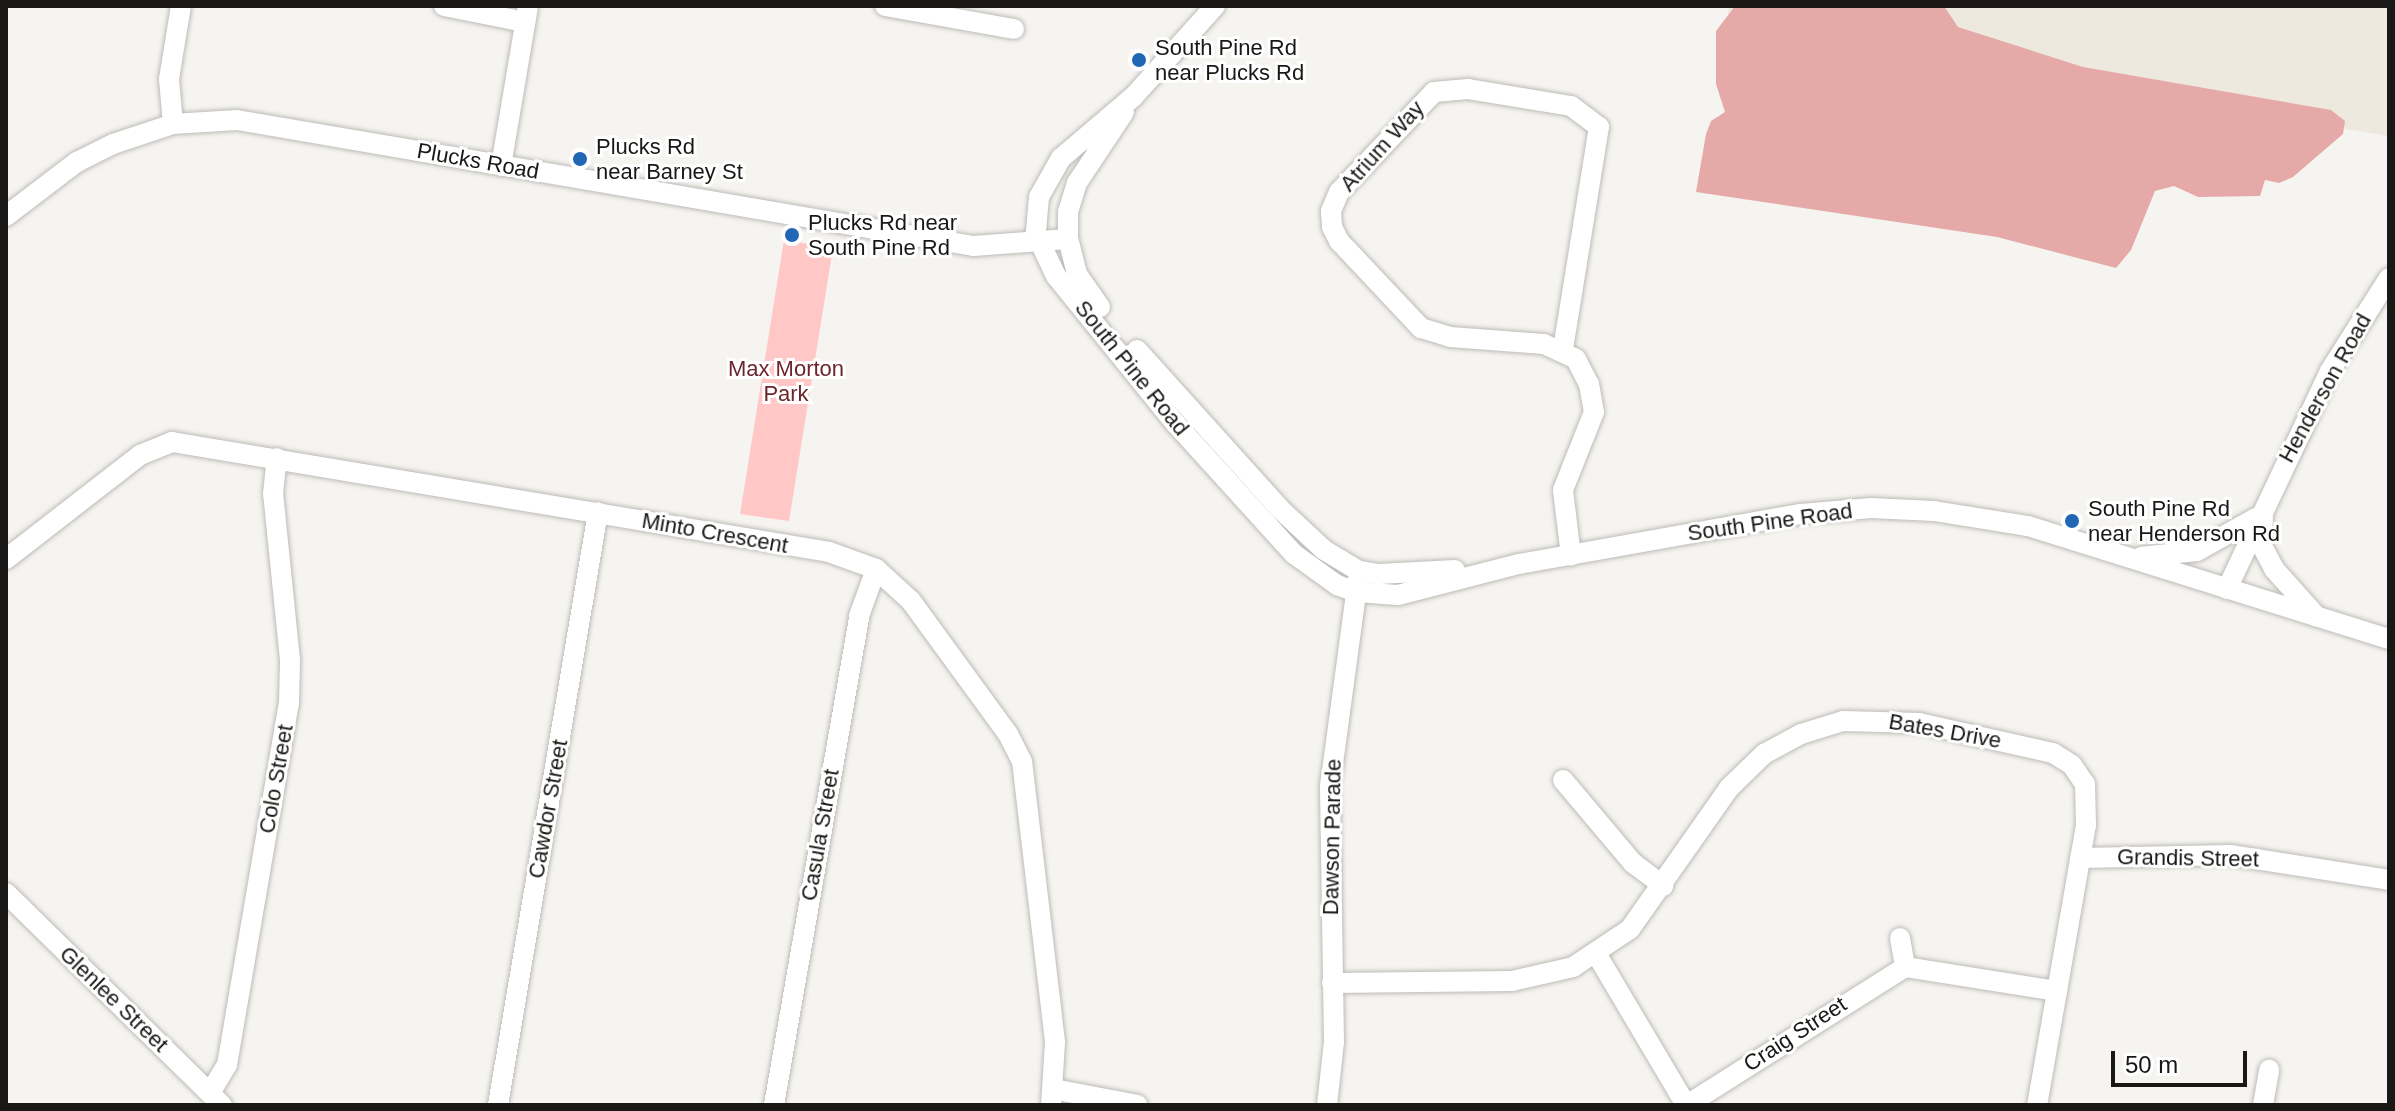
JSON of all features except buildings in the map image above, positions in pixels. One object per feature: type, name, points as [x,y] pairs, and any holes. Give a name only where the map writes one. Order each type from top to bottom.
[{"type":"street","points":[[173,124],[169,79],[181,6]]},
{"type":"street","points":[[444,6],[527,14],[501,166]]},
{"type":"street","points":[[885,6],[1014,29]]},
{"type":"street","name":"South Pine Road","points":[[1215,6],[1133,97],[1050,173],[1036,207],[1039,243],[1056,276],[1239,495],[1308,566],[1356,592],[1398,595],[1519,564]]},
{"type":"street","name":"Atrium Way","points":[[1468,89],[1571,106],[1599,127],[1599,148],[1563,349],[1426,331],[1408,318],[1336,236],[1331,216],[1339,192],[1434,92],[1468,89]]},
{"type":"street","name":"South Pine Road","points":[[1133,97],[1077,183],[1068,212],[1068,239],[1083,285],[1111,321],[1289,519],[1324,550],[1359,571],[1398,575],[1519,564],[1801,514],[1871,508],[1980,516],[2389,639]]},
{"type":"street","name":"Plucks Road","points":[[6,216],[77,162],[173,124],[237,120],[963,245],[1068,239]]},
{"type":"street","name":"Henderson Road","points":[[2227,589],[2260,509],[2330,371],[2389,278]]},
{"type":"street","points":[[1563,349],[1582,368],[1594,407],[1590,431],[1563,490],[1571,556]]},
{"type":"street","name":"Minto Crescent","points":[[6,559],[154,447],[184,443],[829,552],[876,569],[911,601],[1008,734],[1022,761],[1055,1042],[1052,1097]]},
{"type":"street","name":"Colo Street","points":[[216,1099],[227,1065],[289,704],[290,660],[273,494],[277,458]]},
{"type":"street","points":[[2121,557],[2197,551],[2260,509]]},
{"type":"street","points":[[2260,509],[2262,546],[2274,569],[2318,618]]},
{"type":"street","name":"Cawdor Street","points":[[498,1105],[598,512]]},
{"type":"street","name":"Casula Street","points":[[774,1105],[859,616],[876,569]]},
{"type":"street","name":"Dawson Parade","points":[[1327,1105],[1334,1052],[1331,772],[1359,571]]},
{"type":"street","name":"Bates Drive","points":[[1332,983],[1533,979],[1597,955],[1630,929],[1663,886],[1722,797],[1755,761],[1801,734],[1869,719],[1919,723],[2059,755],[2077,771],[2086,790],[2080,858],[2037,1105]]},
{"type":"street","points":[[1563,780],[1633,863],[1663,886]]},
{"type":"street","name":"Grandis Street","points":[[2080,858],[2230,855],[2389,880]]},
{"type":"street","name":"Glenlee Street","points":[[6,893],[216,1099]]},
{"type":"street","points":[[1900,938],[1905,967],[2057,991]]},
{"type":"street","points":[[1597,955],[1686,1105]]},
{"type":"street","name":"Craig Street","points":[[1686,1105],[1905,967]]},
{"type":"street","points":[[2263,1105],[2269,1070]]},
{"type":"street","points":[[1052,1097],[1138,1105]]},
{"type":"shaded area","points":[[1729,6],[2389,6],[2389,136],[1726,28]]},
{"type":"shaded area","points":[[1735,6],[1944,6],[1958,27],[2083,67],[2331,110],[2345,121],[2343,134],[2293,177],[2279,183],[2265,180],[2260,196],[2198,197],[2174,186],[2155,191],[2131,250],[2116,268],[1997,237],[1696,192],[1706,134],[1711,121],[1725,112],[1716,84],[1716,31]]},
{"type":"green space","name":"Max Morton Park","points":[[784,240],[833,248],[789,521],[740,514]]},
{"type":"place","name":"South Pine Rd near Plucks Rd","points":[[1139,60]]},
{"type":"place","name":"Plucks Rd near Barney St","points":[[580,159]]},
{"type":"place","name":"Plucks Rd near South Pine Rd","points":[[792,235]]},
{"type":"place","name":"South Pine Rd near Henderson Rd","points":[[2072,521]]}]
